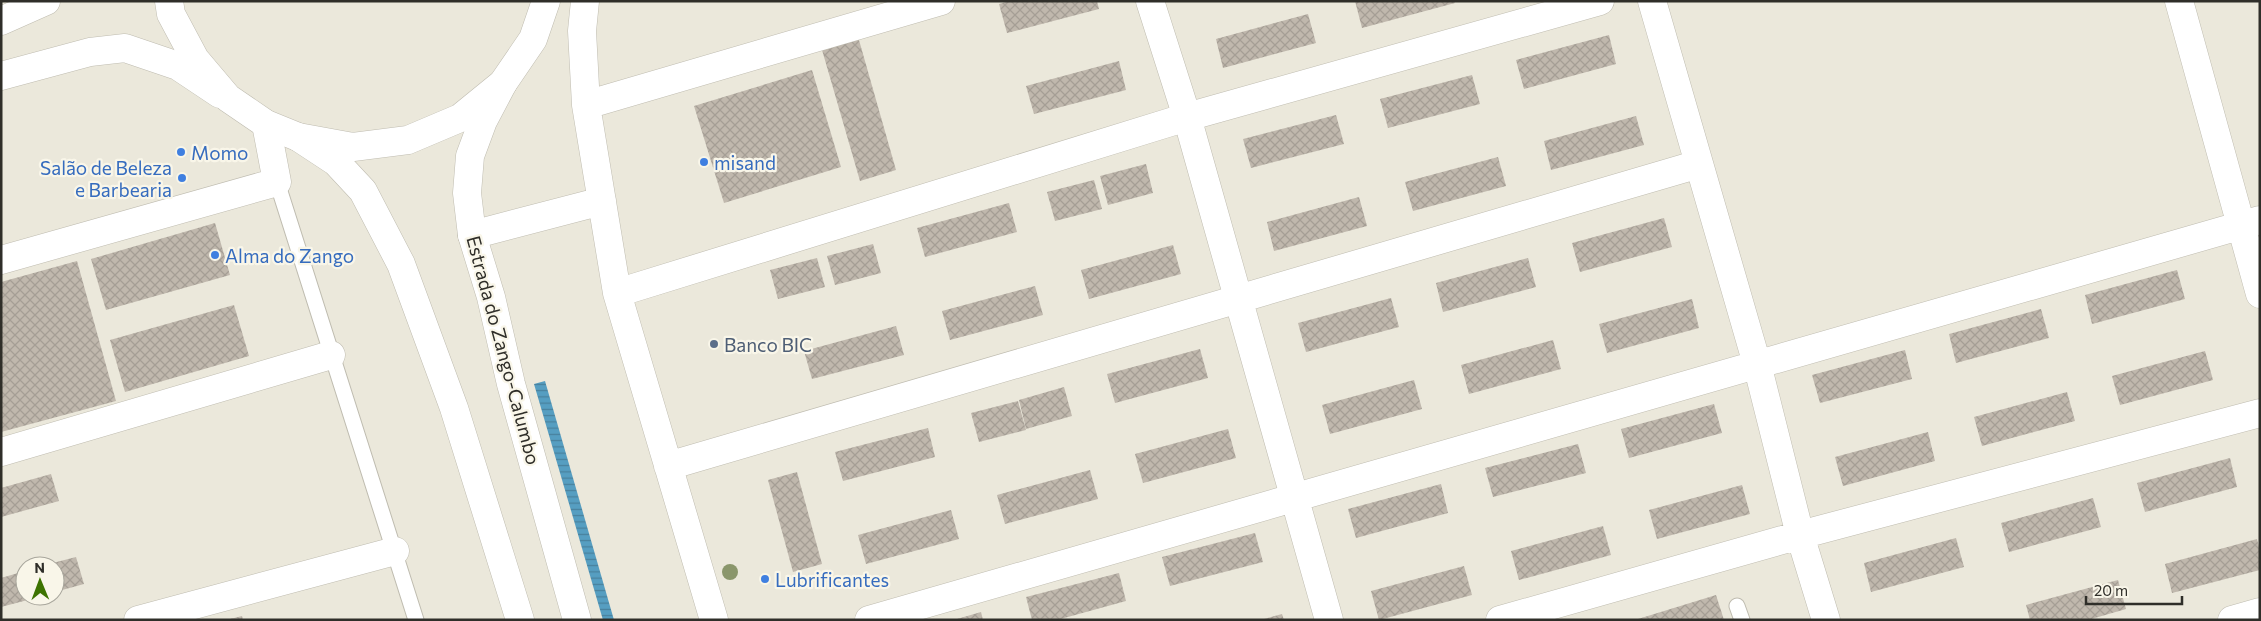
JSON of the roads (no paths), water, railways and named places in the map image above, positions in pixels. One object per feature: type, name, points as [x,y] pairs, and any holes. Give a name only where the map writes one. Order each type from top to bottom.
[{"type":"street","points":[[8,19],[46,1]]},
{"type":"street","points":[[169,1],[171,14],[195,59],[228,98]]},
{"type":"street","points":[[533,39],[546,1]]},
{"type":"street","points":[[298,137],[353,146],[408,140],[460,118],[503,82],[558,1]]},
{"type":"street","points":[[585,1],[582,31],[586,105],[617,293],[714,620]]},
{"type":"street","points":[[586,105],[941,1]]},
{"type":"street","points":[[1150,1],[1187,117],[1329,620]]},
{"type":"street","points":[[617,293],[1187,117],[1600,1]]},
{"type":"street","points":[[1652,1],[1757,364],[1800,535],[1826,620]]},
{"type":"street","points":[[2179,1],[2250,223],[2260,294]]},
{"type":"street","points":[[1,76],[36,65],[90,52],[125,48],[178,66],[266,124],[298,137],[336,162],[362,191],[401,264],[454,408],[520,620]]},
{"type":"street","name":"Estrada do Zango-Calumbo","points":[[503,82],[483,121],[470,156],[467,193],[472,235],[491,297],[511,384],[577,620]]},
{"type":"street","points":[[1,260],[277,182],[266,124]]},
{"type":"street","points":[[668,466],[1699,164]]},
{"type":"street","points":[[472,235],[602,202]]},
{"type":"street","points":[[869,620],[2250,223]]},
{"type":"street","points":[[1,452],[331,356]]},
{"type":"street","points":[[1500,620],[1800,535],[2260,413]]},
{"type":"street","points":[[138,620],[395,551]]},
{"type":"street","points":[[2232,620],[2260,612]]},
{"type":"lane","points":[[277,182],[416,620]]},
{"type":"water","points":[[545,381],[614,620],[603,620],[534,384]]},
{"type":"place","name":"Momo","points":[[181,152]]},
{"type":"place","name":"misand","points":[[704,162]]},
{"type":"place","name":"Salão de Beleza e Barbearia","points":[[182,178]]},
{"type":"place","name":"Alma do Zango","points":[[215,255]]},
{"type":"place","name":"Banco BIC","points":[[714,344]]},
{"type":"place","name":"Lubrificantes","points":[[765,579]]}]
